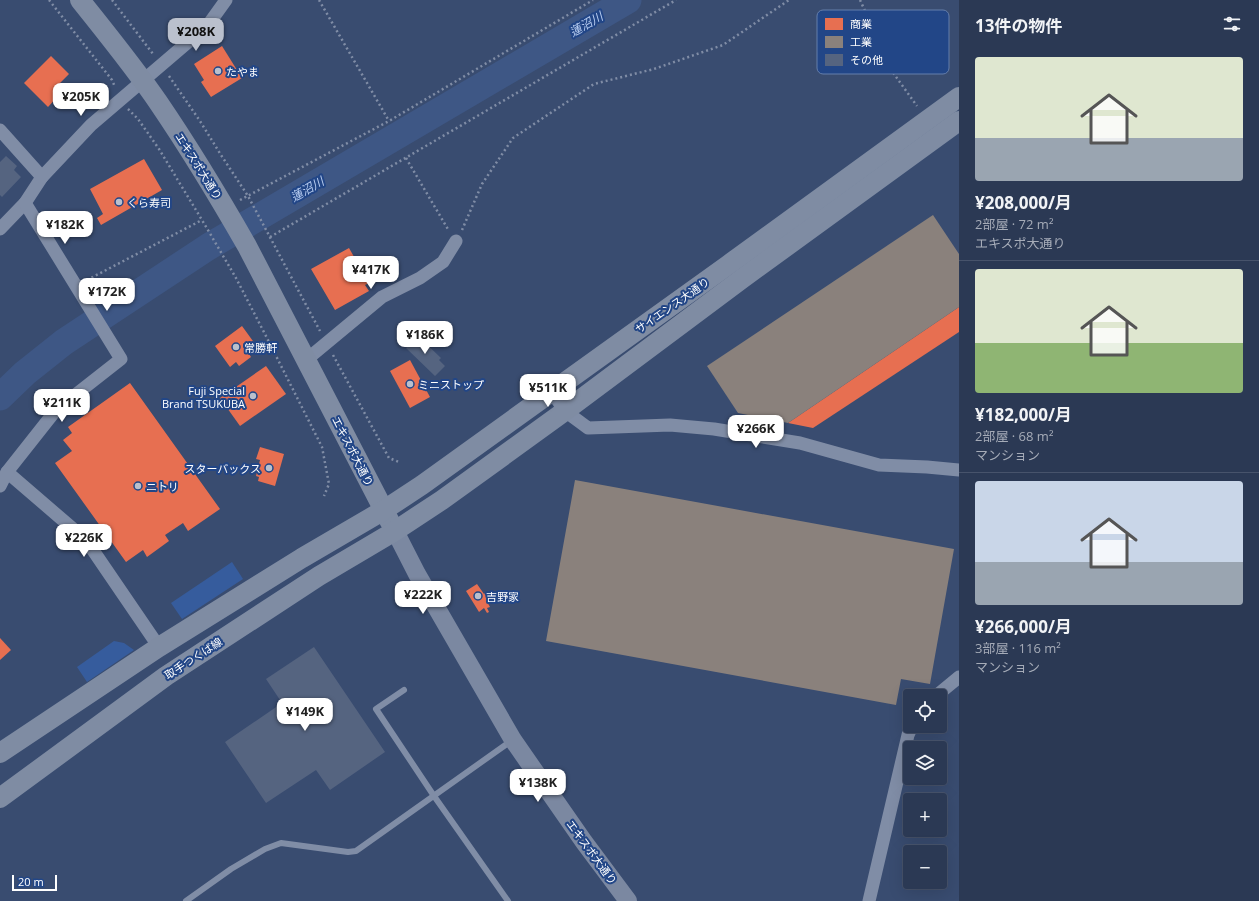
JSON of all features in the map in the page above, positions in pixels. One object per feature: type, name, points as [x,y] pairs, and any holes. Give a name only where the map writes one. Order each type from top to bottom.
[{"type":"main road","name":"エキスポ大通り","points":[[80,0],[143,81],[188,146],[247,246],[417,574],[513,740],[584,842],[628,901]]},
{"type":"main road","name":"サイエンス大通り","points":[[384,510],[427,481],[728,265],[959,97]]},
{"type":"main road","name":"サイエンス大通り","points":[[395,531],[442,500],[749,273],[959,121]]},
{"type":"main road","points":[[0,753],[159,647],[302,558],[384,510]]},
{"type":"main road","name":"取手つくば線","points":[[0,798],[166,676],[319,576],[395,531]]},
{"type":"street","points":[[0,229],[24,203],[42,177],[91,125],[208,25],[226,0]]},
{"type":"street","points":[[0,130],[42,177]]},
{"type":"street","points":[[0,486],[7,472],[56,410],[121,359],[24,203]]},
{"type":"street","points":[[306,360],[382,297],[420,278],[443,262],[456,242]]},
{"type":"street","points":[[551,391],[564,411],[588,428],[670,425],[714,429],[800,443],[879,465],[959,470]]},
{"type":"street","points":[[7,472],[86,540],[159,647]]},
{"type":"street","points":[[944,689],[959,677]]},
{"type":"street","points":[[870,901],[909,733]]},
{"type":"lane","points":[[404,690],[376,709],[434,796],[508,901]]},
{"type":"lane","points":[[186,901],[231,869],[265,849],[281,843],[348,852],[356,851],[513,740]]},
{"type":"path","points":[[112,0],[162,65],[200,121],[220,155],[248,196],[270,237],[676,0]]},
{"type":"path","points":[[319,0],[389,121]]},
{"type":"path","points":[[228,212],[248,196],[389,121],[593,0]]},
{"type":"path","points":[[456,242],[482,184],[513,138],[594,84],[654,69],[723,45],[789,0]]},
{"type":"path","points":[[860,0],[865,10]]},
{"type":"path","points":[[894,74],[928,121]]},
{"type":"path","points":[[406,158],[456,242]]},
{"type":"path","points":[[84,281],[202,220]]},
{"type":"path","points":[[205,225],[258,320],[322,447],[329,484],[324,496]]},
{"type":"shaded area","points":[[232,562],[243,579],[182,619],[171,603]]},
{"type":"shaded area","points":[[114,641],[124,643],[134,650],[87,682],[77,667]]},
{"type":"building: 商業","name":"たやま","points":[[222,46],[242,78],[211,97],[201,82],[204,80],[194,64]]},
{"type":"building: 商業","points":[[51,56],[69,74],[54,89],[60,94],[48,107],[24,83]]},
{"type":"building: 商業","name":"くら寿司","points":[[144,159],[162,190],[101,225],[97,218],[103,214],[90,189]]},
{"type":"building: 商業","points":[[349,248],[369,283],[365,285],[369,291],[335,310],[311,269]]},
{"type":"building: 商業","points":[[959,307],[959,332],[813,428],[788,423]]},
{"type":"building: 商業","name":"常勝軒","points":[[242,326],[258,348],[249,354],[251,357],[239,366],[236,362],[230,367],[215,346]]},
{"type":"building: 商業","name":"ミニストップ","points":[[410,360],[430,397],[410,408],[390,371]]},
{"type":"building: 商業","name":"Fuji Special Brand TSUKUBA","points":[[266,366],[286,394],[240,426],[220,398]]},
{"type":"building: 商業","name":"ニトリ","points":[[130,383],[220,509],[188,531],[183,523],[165,535],[169,541],[147,557],[143,550],[126,562],[55,463],[72,451],[63,440],[72,433],[68,427]]},
{"type":"building: 商業","name":"スターバックス","points":[[260,447],[284,454],[275,486],[258,481],[259,477],[256,476],[260,460],[256,459]]},
{"type":"building: 商業","name":"吉野家","points":[[477,584],[488,598],[486,600],[490,607],[487,608],[489,612],[487,613],[484,608],[479,612],[466,591]]},
{"type":"building: 商業","points":[[0,638],[11,650],[0,660]]},
{"type":"building: 工業","points":[[933,215],[959,254],[959,307],[788,423],[738,413],[707,366]]},
{"type":"building: 工業","points":[[575,480],[954,549],[930,684],[901,679],[896,705],[546,641]]},
{"type":"building: その他","points":[[6,156],[17,166],[14,170],[21,177],[2,197],[0,195],[0,162]]},
{"type":"building: その他","points":[[415,333],[441,358],[439,360],[445,366],[435,376],[406,348],[413,341],[410,339]]},
{"type":"building: その他","points":[[314,647],[385,752],[330,790],[316,770],[266,803],[225,742],[282,703],[266,679]]},
{"type":"waterway","name":"蓮沼川","points":[[0,397],[25,373],[64,342],[208,247],[628,0]]},
{"type":"place","name":"たやま","points":[[218,71]]},
{"type":"place","name":"くら寿司","points":[[119,202]]},
{"type":"place","name":"常勝軒","points":[[236,347]]},
{"type":"place","name":"ミニストップ","points":[[410,384]]},
{"type":"place","name":"Fuji Special Brand TSUKUBA","points":[[253,396]]},
{"type":"place","name":"スターバックス","points":[[269,468]]},
{"type":"place","name":"ニトリ","points":[[138,486]]},
{"type":"place","name":"吉野家","points":[[478,596]]}]
